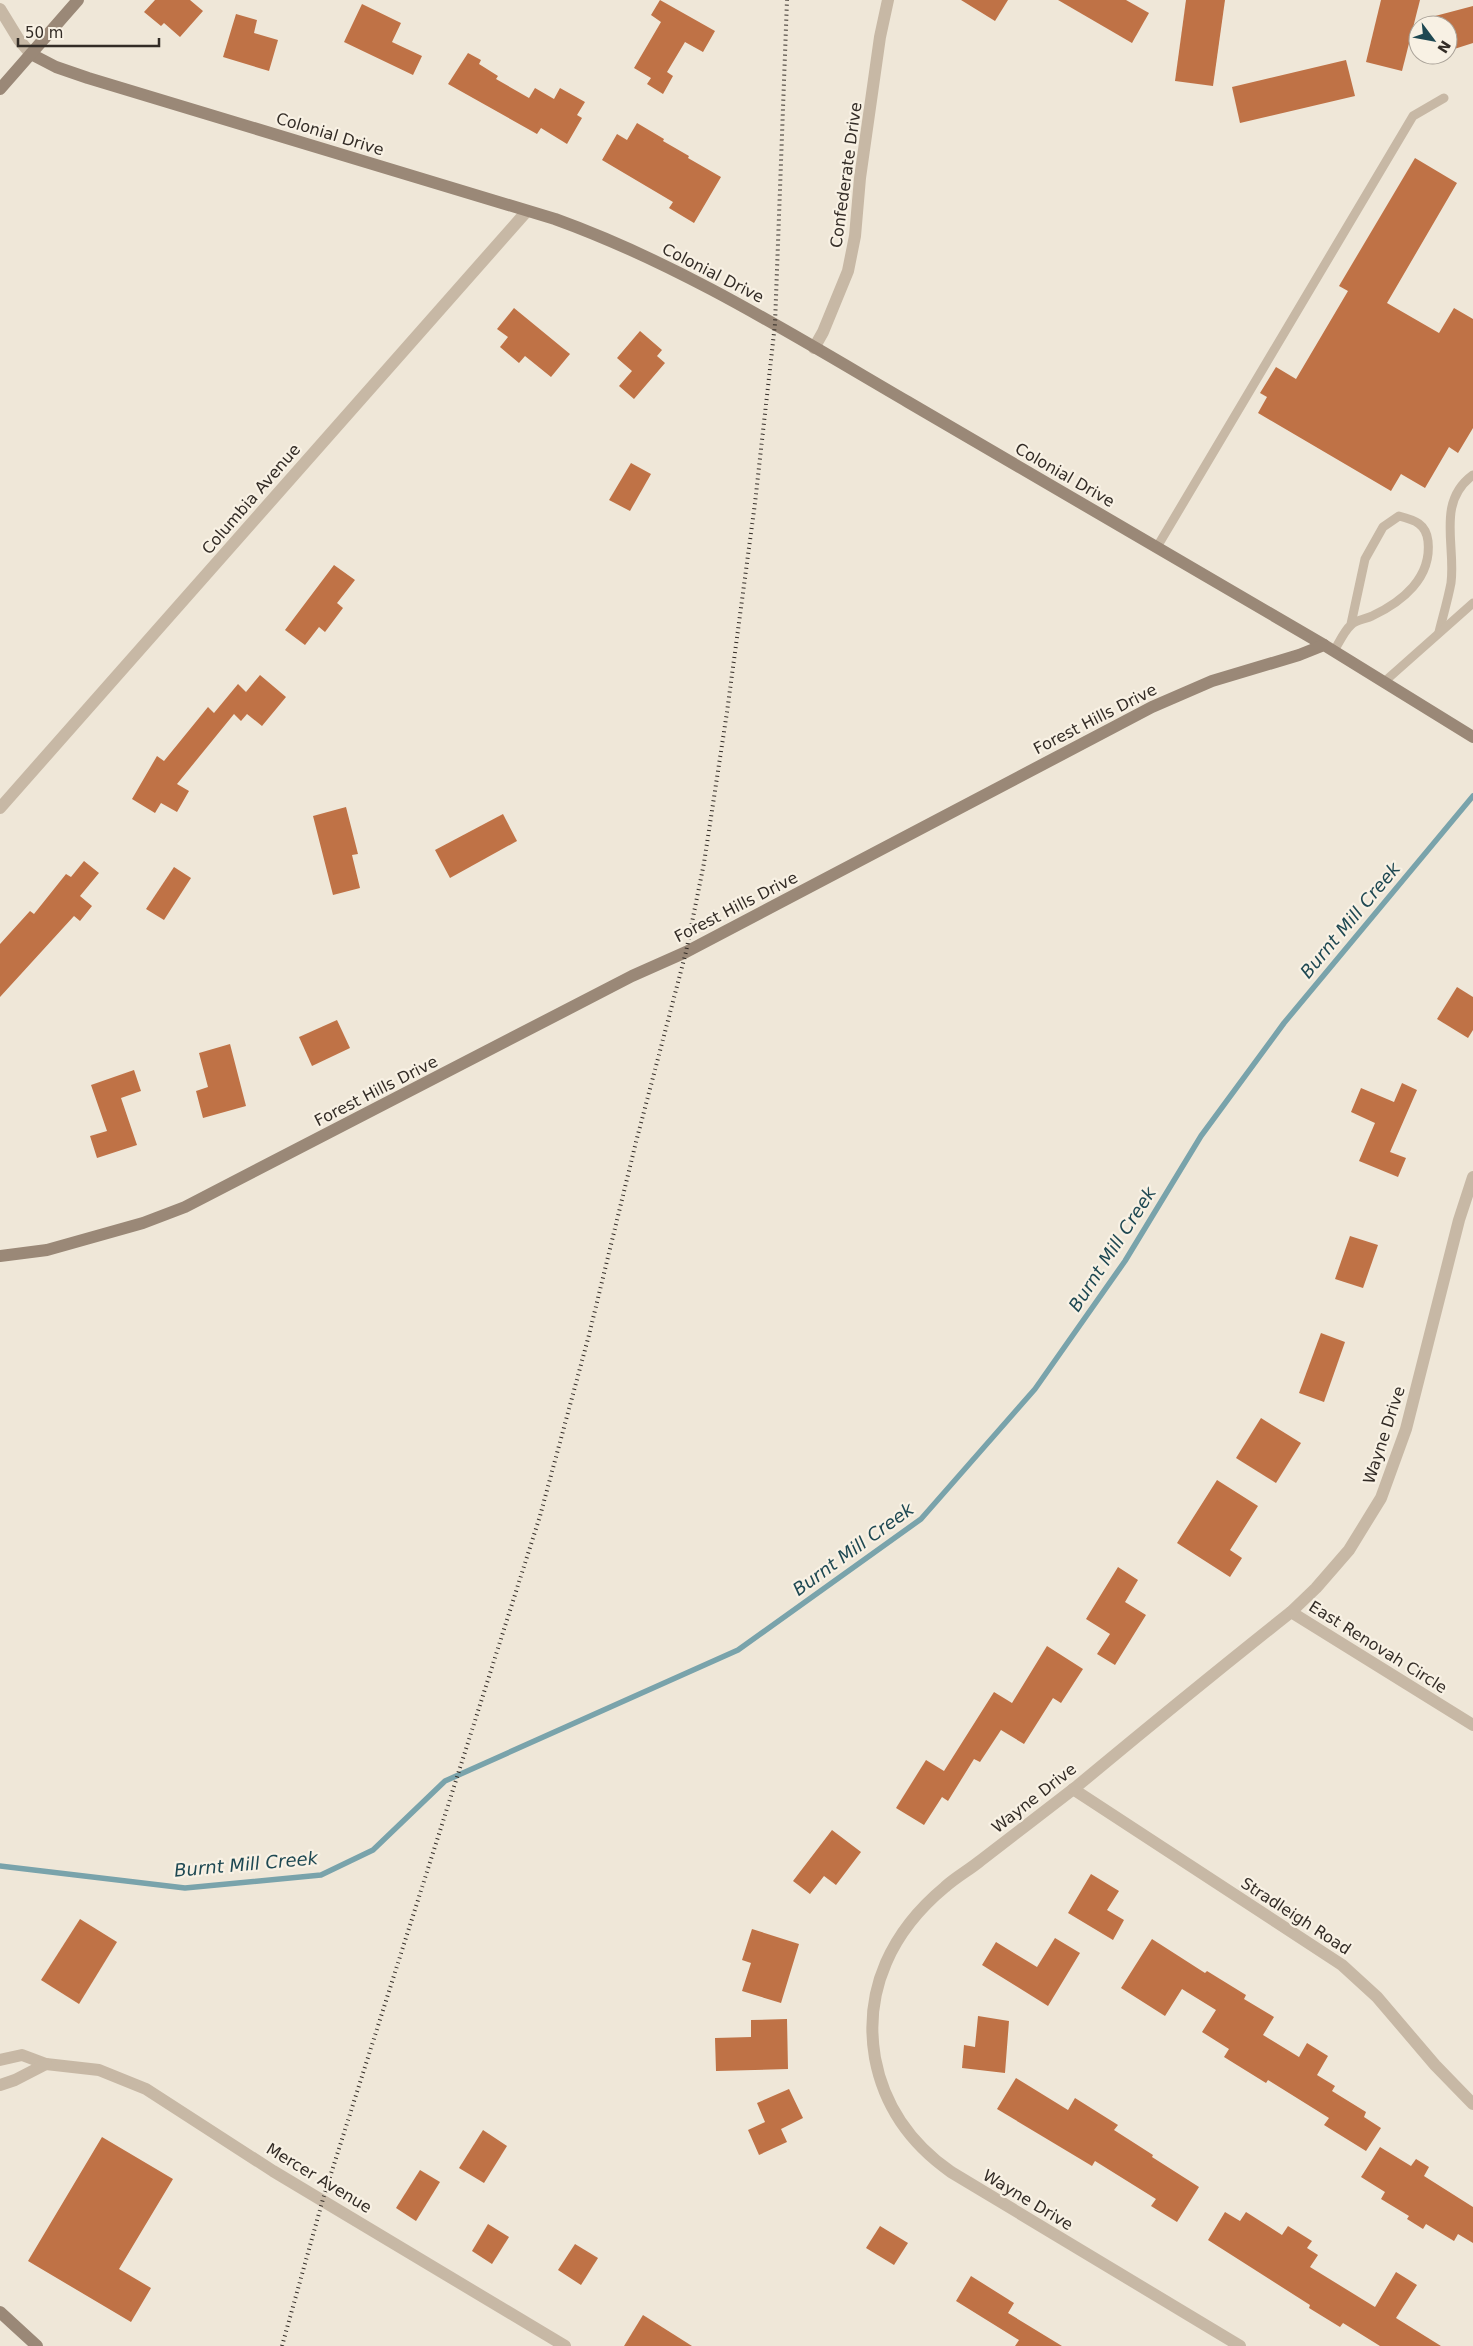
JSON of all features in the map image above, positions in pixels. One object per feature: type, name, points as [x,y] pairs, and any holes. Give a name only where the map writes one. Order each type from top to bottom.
[{"type":"street","points":[[0,89],[78,0]]},
{"type":"street","name":"Confederate Drive","points":[[814,348],[848,272],[855,236],[860,178],[880,37],[888,0]]},
{"type":"street","points":[[0,9],[19,40],[31,54]]},
{"type":"street","name":"Colonial Drive","points":[[31,54],[56,67],[88,78],[527,211],[595,234],[649,258],[709,287],[1329,648]]},
{"type":"street","name":"Columbia Avenue","points":[[0,808],[527,211]]},
{"type":"street","points":[[1329,648],[1473,737]]},
{"type":"street","name":"Forest Hills Drive","points":[[0,1256],[47,1250],[143,1223],[185,1208],[632,976],[686,952],[1152,707],[1212,681],[1329,648]]},
{"type":"street","name":"Wayne Drive","points":[[1240,2346],[934,2160],[923,2151],[894,2113],[886,2098],[877,2069],[872,2028],[880,1977],[892,1950],[908,1925],[946,1886],[1073,1789],[1291,1612],[1316,1588],[1349,1550],[1381,1498],[1406,1429],[1456,1229],[1472,1184]]},
{"type":"street","name":"East Renovah Circle","points":[[1291,1612],[1473,1725]]},
{"type":"street","name":"Stradleigh Road","points":[[1073,1789],[1342,1965],[1377,1997],[1435,2065],[1473,2104]]},
{"type":"street","name":"Mercer Avenue","points":[[0,2060],[22,2055],[46,2064],[99,2070],[146,2089],[273,2171],[565,2346]]},
{"type":"street","points":[[0,2085],[46,2064]]},
{"type":"street","points":[[0,2312],[37,2346]]},
{"type":"lane","points":[[1157,547],[1413,116],[1444,98]]},
{"type":"lane","points":[[1439,632],[1451,582],[1449,520],[1451,503],[1457,491],[1473,475]]},
{"type":"lane","points":[[1329,648],[1352,624],[1392,607],[1411,592],[1421,575],[1429,550],[1427,531],[1416,520],[1399,516],[1383,527],[1365,559],[1352,624]]},
{"type":"lane","points":[[1384,682],[1473,603]]},
{"type":"building","points":[[155,0],[190,0],[203,11],[180,37],[164,23],[161,26],[144,12]]},
{"type":"building","points":[[660,0],[715,31],[703,52],[685,42],[667,72],[673,76],[663,94],[647,84],[651,78],[634,68],[661,22],[651,15]]},
{"type":"building","points":[[961,0],[1008,0],[995,21]]},
{"type":"building","points":[[1058,0],[1126,0],[1149,13],[1132,43]]},
{"type":"building","points":[[1186,0],[1225,0],[1213,86],[1175,81]]},
{"type":"building","points":[[1381,0],[1420,0],[1416,15],[1408,15],[1408,47],[1402,71],[1366,62]]},
{"type":"building","points":[[362,4],[401,23],[392,42],[422,56],[413,75],[344,42]]},
{"type":"building","points":[[1473,6],[1473,43],[1458,48],[1458,15],[1439,15]]},
{"type":"building","points":[[236,14],[257,20],[254,33],[278,40],[269,71],[223,57]]},
{"type":"building","points":[[468,53],[481,60],[479,64],[498,76],[496,79],[529,98],[535,88],[554,99],[560,88],[585,102],[577,115],[582,118],[567,144],[541,128],[537,134],[448,84]]},
{"type":"building","points":[[1346,60],[1355,96],[1240,123],[1232,87]]},
{"type":"building","points":[[637,123],[689,156],[688,158],[721,177],[694,223],[669,208],[673,202],[602,160],[617,134],[627,140]]},
{"type":"building","points":[[1415,158],[1457,183],[1387,303],[1439,333],[1454,308],[1473,319],[1473,428],[1458,453],[1449,447],[1425,488],[1401,474],[1391,491],[1258,413],[1267,397],[1260,393],[1276,367],[1296,379],[1348,291],[1339,286]]},
{"type":"building","points":[[514,308],[570,354],[551,377],[525,356],[519,363],[500,347],[508,337],[497,329]]},
{"type":"building","points":[[640,331],[662,350],[657,356],[665,363],[634,399],[619,386],[632,371],[617,358]]},
{"type":"building","points":[[631,463],[651,474],[630,511],[609,500]]},
{"type":"building","points":[[334,565],[355,580],[337,603],[343,608],[325,632],[319,627],[305,645],[285,630]]},
{"type":"building","points":[[260,675],[286,697],[262,726],[247,714],[241,721],[234,714],[177,784],[189,791],[177,812],[161,803],[155,813],[132,799],[157,756],[164,761],[208,707],[214,713],[238,684],[246,692]]},
{"type":"building","points":[[346,807],[358,854],[352,855],[360,888],[333,895],[313,816]]},
{"type":"building","points":[[503,814],[517,841],[450,878],[435,850]]},
{"type":"building","points":[[84,861],[99,873],[80,896],[92,906],[80,921],[74,916],[0,997],[0,944],[30,911],[34,914],[66,874],[71,877]]},
{"type":"building","points":[[174,867],[191,878],[164,920],[146,909]]},
{"type":"building","points":[[1457,987],[1473,997],[1473,1030],[1468,1038],[1437,1019]]},
{"type":"building","points":[[337,1020],[350,1048],[312,1066],[299,1037]]},
{"type":"building","points":[[230,1044],[246,1106],[203,1118],[196,1091],[208,1087],[199,1053]]},
{"type":"building","points":[[134,1070],[141,1091],[121,1098],[137,1145],[97,1158],[90,1136],[107,1131],[91,1085]]},
{"type":"building","points":[[1402,1083],[1417,1090],[1390,1152],[1406,1158],[1398,1177],[1359,1161],[1375,1123],[1351,1112],[1361,1088],[1394,1102]]},
{"type":"building","points":[[1350,1236],[1378,1245],[1363,1288],[1335,1279]]},
{"type":"building","points":[[1321,1333],[1345,1342],[1324,1402],[1299,1393]]},
{"type":"building","points":[[1261,1418],[1301,1443],[1276,1483],[1236,1458]]},
{"type":"building","points":[[1217,1480],[1258,1506],[1230,1550],[1242,1558],[1230,1577],[1177,1543]]},
{"type":"building","points":[[1118,1567],[1138,1580],[1125,1602],[1146,1615],[1115,1665],[1097,1654],[1110,1634],[1086,1619]]},
{"type":"building","points":[[1047,1646],[1083,1669],[1061,1703],[1053,1698],[1024,1744],[1001,1730],[980,1762],[974,1759],[948,1801],[942,1797],[924,1825],[896,1808],[926,1760],[944,1771],[994,1692],[1012,1703]]},
{"type":"building","points":[[832,1830],[861,1852],[836,1885],[824,1876],[810,1894],[793,1881]]},
{"type":"building","points":[[1091,1874],[1119,1891],[1107,1910],[1124,1920],[1113,1940],[1068,1913]]},
{"type":"building","points":[[80,1919],[117,1942],[79,2004],[41,1980]]},
{"type":"building","points":[[752,1929],[799,1944],[781,2003],[742,1991],[751,1963],[742,1960]]},
{"type":"building","points":[[1055,1938],[1080,1953],[1048,2006],[982,1965],[996,1942],[1037,1967]]},
{"type":"building","points":[[1152,1939],[1205,1973],[1207,1971],[1246,1995],[1244,1999],[1274,2017],[1263,2035],[1299,2057],[1307,2043],[1328,2056],[1317,2075],[1335,2086],[1332,2091],[1366,2112],[1364,2117],[1381,2128],[1366,2151],[1324,2125],[1329,2118],[1268,2080],[1266,2083],[1224,2057],[1229,2049],[1202,2032],[1216,2010],[1182,1989],[1165,2016],[1121,1988]]},
{"type":"building","points":[[978,2016],[1009,2021],[1005,2073],[962,2068],[964,2045],[975,2047]]},
{"type":"building","points":[[787,2019],[788,2069],[716,2071],[715,2038],[751,2037],[751,2020]]},
{"type":"building","points":[[1016,2078],[1068,2110],[1075,2098],[1118,2125],[1114,2130],[1199,2187],[1177,2222],[1151,2206],[1156,2199],[1095,2161],[1092,2166],[997,2109]]},
{"type":"building","points":[[789,2089],[803,2118],[781,2129],[787,2142],[759,2155],[748,2130],[765,2122],[757,2103]]},
{"type":"building","points":[[483,2130],[507,2146],[484,2183],[459,2168]]},
{"type":"building","points":[[102,2137],[173,2179],[119,2269],[151,2288],[131,2322],[28,2261]]},
{"type":"building","points":[[1380,2147],[1411,2166],[1416,2159],[1429,2167],[1424,2176],[1473,2207],[1473,2243],[1458,2234],[1454,2241],[1426,2224],[1423,2229],[1407,2219],[1409,2216],[1381,2199],[1385,2192],[1361,2177]]},
{"type":"building","points":[[420,2170],[440,2182],[416,2221],[396,2208]]},
{"type":"building","points":[[1225,2212],[1240,2221],[1246,2212],[1282,2235],[1288,2226],[1312,2241],[1307,2248],[1318,2255],[1310,2267],[1375,2307],[1396,2272],[1417,2285],[1396,2318],[1441,2346],[1380,2346],[1343,2323],[1340,2327],[1309,2308],[1310,2305],[1208,2240]]},
{"type":"building","points":[[488,2224],[509,2237],[492,2264],[472,2251]]},
{"type":"building","points":[[880,2226],[908,2243],[894,2265],[866,2248]]},
{"type":"building","points":[[575,2244],[598,2258],[581,2285],[558,2270]]},
{"type":"building","points":[[971,2276],[1014,2303],[1008,2313],[1062,2346],[1015,2346],[1019,2340],[956,2301]]},
{"type":"building","points":[[643,2315],[692,2346],[624,2346]]},
{"type":"waterway","name":"Burnt Mill Creek","points":[[0,1866],[185,1888],[321,1875],[373,1850],[445,1781],[738,1650],[921,1519],[1035,1389],[1125,1261],[1201,1136],[1284,1023],[1473,796]]},
{"type":"railway","points":[[282,2346],[323,2199],[540,1516],[589,1335],[636,1142],[686,952],[704,863],[727,712],[755,503],[775,324],[787,0]]}]
